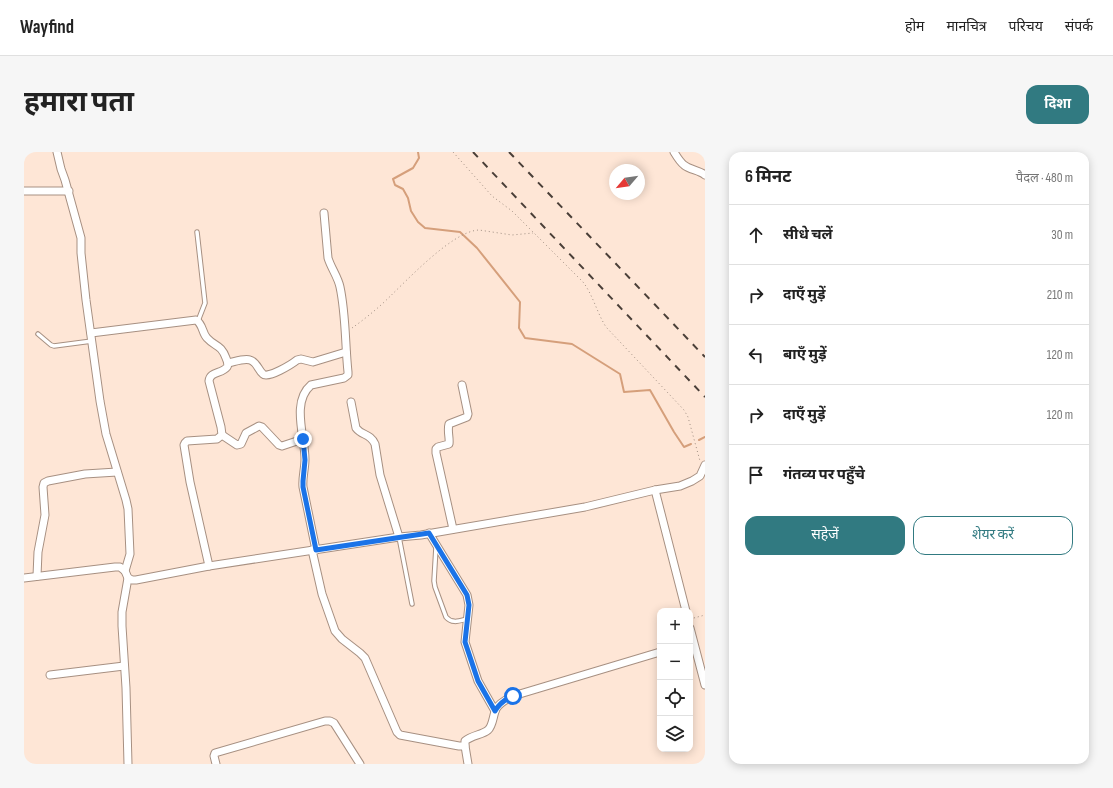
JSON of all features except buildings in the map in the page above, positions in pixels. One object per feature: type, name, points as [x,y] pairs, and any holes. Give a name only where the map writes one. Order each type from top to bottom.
[{"type":"street","points":[[57,152],[82,238],[81,253],[100,400],[106,434],[128,509],[130,554],[126,571],[128,578],[122,612],[128,764]]},
{"type":"street","points":[[674,152],[684,166],[705,175]]},
{"type":"street","points":[[24,191],[68,191]]},
{"type":"street","points":[[324,213],[328,258],[340,286],[345,321],[348,375],[346,377],[311,385],[308,387],[301,402],[301,423],[305,460],[303,487],[322,594],[335,631],[342,639],[365,658],[397,732],[400,735],[465,746]]},
{"type":"street","points":[[91,333],[193,320],[198,321],[208,339],[222,349],[228,363]]},
{"type":"street","points":[[228,363],[251,360],[255,362],[266,376],[271,375],[297,360],[301,359],[313,362],[346,352]]},
{"type":"street","points":[[222,436],[209,377],[225,368],[228,363]]},
{"type":"street","points":[[453,529],[436,449],[449,444],[449,424],[467,417],[468,414],[462,385]]},
{"type":"street","points":[[351,402],[356,428],[358,431],[370,436],[375,444],[380,475],[399,537]]},
{"type":"street","points":[[222,436],[237,445],[241,444],[246,433],[259,426],[262,427],[279,445],[282,446],[303,439]]},
{"type":"street","points":[[209,566],[190,482],[184,445],[187,441],[217,439],[222,436]]},
{"type":"street","points":[[128,578],[136,580],[209,566],[429,533],[585,507],[655,490],[680,486],[692,482],[700,476],[704,468]]},
{"type":"street","points":[[37,576],[38,552],[45,515],[44,484],[48,481],[85,474],[117,472]]},
{"type":"street","points":[[655,490],[685,608]]},
{"type":"street","points":[[429,533],[467,595],[469,605],[465,642],[478,681],[495,711]]},
{"type":"street","points":[[24,578],[115,567],[120,567],[126,571]]},
{"type":"street","points":[[693,644],[705,685]]},
{"type":"street","points":[[468,764],[465,746],[466,741],[469,738],[488,730],[491,726],[498,706],[508,698],[657,653]]},
{"type":"street","points":[[50,675],[124,666]]},
{"type":"street","points":[[216,764],[214,756],[215,753],[325,721],[330,721],[334,723],[360,764]]},
{"type":"lane","points":[[197,232],[205,303],[198,321]]},
{"type":"lane","points":[[38,334],[54,346],[92,341]]},
{"type":"lane","points":[[399,537],[412,604]]},
{"type":"lane","points":[[436,545],[434,581],[446,617],[453,622],[467,619]]},
{"type":"path","points":[[453,152],[492,196],[512,211],[583,282],[588,289],[606,327],[684,410],[688,417],[704,468]]},
{"type":"path","points":[[345,333],[381,306],[415,272],[439,252],[463,235],[475,230],[512,236],[534,233]]},
{"type":"path","points":[[693,618],[705,615]]},
{"type":"waterway","points":[[418,152],[419,158],[413,168],[393,179],[395,185],[403,189],[408,198],[411,211],[418,222],[425,228],[460,232],[477,248],[520,302],[519,328],[525,338],[572,344],[620,374],[624,392],[650,390],[684,447],[691,444]]},
{"type":"waterway","points":[[699,440],[705,437]]},
{"type":"railway","points":[[473,152],[705,397]]},
{"type":"railway","points":[[509,152],[705,357]]},
{"type":"route","points":[[303,439],[305,460],[303,487],[316,550],[429,533],[469,600],[465,642],[481,688],[495,711],[498,706],[513,696]]}]
